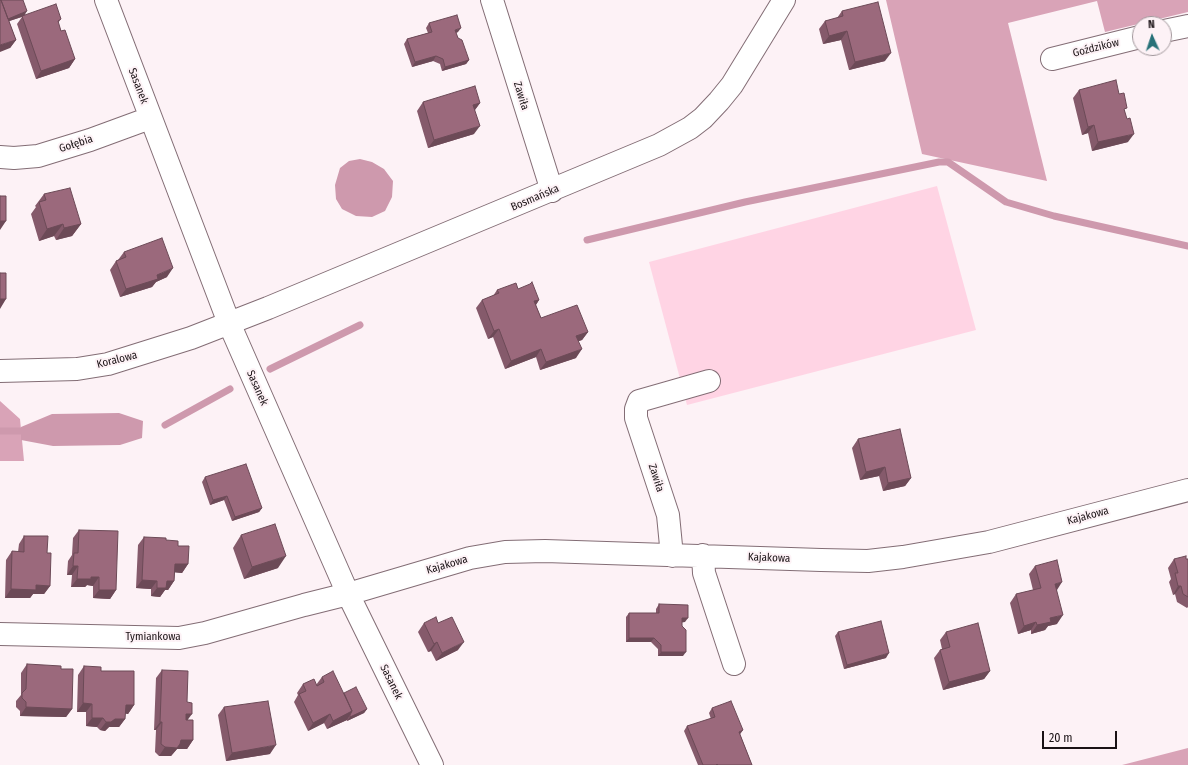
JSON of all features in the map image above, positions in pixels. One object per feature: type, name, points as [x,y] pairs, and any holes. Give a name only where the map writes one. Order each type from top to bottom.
[{"type":"street","name":"Sasanek","points":[[106,0],[229,323],[348,594],[432,765]]},
{"type":"street","name":"Zawiła","points":[[492,0],[552,191]]},
{"type":"street","name":"Bosmańska","points":[[229,323],[552,191],[675,138],[703,118],[732,85],[784,0]]},
{"type":"street","points":[[1172,29],[1188,26]]},
{"type":"street","name":"Goździków","points":[[1052,59],[1132,39]]},
{"type":"street","name":"Gołębia","points":[[0,157],[14,158],[38,156],[90,140],[150,118]]},
{"type":"street","name":"Koralowa","points":[[0,371],[77,369],[108,364],[191,338],[229,323]]},
{"type":"street","name":"Zawiła","points":[[672,556],[668,515],[636,418],[636,409],[639,401],[709,381]]},
{"type":"street","name":"Kajakowa","points":[[348,594],[470,558],[505,552],[545,551],[672,556],[703,555],[860,560],[903,558],[989,542],[1188,490]]},
{"type":"street","points":[[703,555],[704,573],[734,664]]},
{"type":"street","name":"Tymiankowa","points":[[0,634],[179,638],[205,633],[348,594]]},
{"type":"shaded area","points":[[886,0],[1188,0],[1188,12],[1171,16],[1132,16],[1132,25],[1105,32],[1097,1],[1008,23],[1047,181],[922,154]]},
{"type":"shaded area","points":[[360,159],[372,162],[384,169],[393,181],[392,197],[385,211],[372,217],[356,216],[342,209],[336,199],[335,185],[340,168],[349,161]]},
{"type":"shaded area","points":[[937,186],[976,330],[687,405],[649,262]]},
{"type":"shaded area","points":[[0,401],[20,419],[24,461],[0,461]]},
{"type":"shaded area","points":[[119,413],[143,421],[142,438],[120,445],[53,446],[21,440],[21,427],[52,414]]},
{"type":"shaded area","points":[[1188,748],[1188,765],[1122,765]]},
{"type":"building","points":[[0,0],[16,40],[0,45]]},
{"type":"building","points":[[1,0],[23,0],[27,11],[8,19]]},
{"type":"building","points":[[878,2],[891,53],[855,62],[847,31],[829,36],[825,21],[843,16],[842,11]]},
{"type":"building","points":[[56,4],[61,19],[58,21],[61,31],[65,30],[75,59],[41,71],[22,16]]},
{"type":"building","points":[[457,15],[461,28],[455,30],[458,38],[462,40],[469,60],[445,67],[443,59],[436,56],[415,62],[407,39],[432,32],[429,23]]},
{"type":"building","points":[[1116,80],[1119,94],[1124,93],[1127,108],[1124,109],[1127,119],[1130,118],[1134,134],[1098,142],[1094,125],[1088,127],[1079,90]]},
{"type":"building","points":[[475,86],[480,103],[473,105],[480,126],[434,140],[423,102]]},
{"type":"building","points":[[70,188],[81,224],[64,228],[63,224],[47,229],[39,202],[46,200],[44,194]]},
{"type":"building","points":[[0,196],[6,196],[6,221],[0,221]]},
{"type":"building","points":[[162,238],[173,268],[157,275],[158,279],[126,289],[116,261],[126,257],[124,252]]},
{"type":"building","points":[[0,273],[6,273],[6,299],[0,299]]},
{"type":"building","points":[[532,282],[539,300],[534,301],[541,318],[577,305],[588,332],[576,336],[582,349],[546,362],[541,349],[511,361],[499,329],[494,331],[482,300],[499,293],[497,290],[516,283],[518,289]]},
{"type":"building","points":[[900,429],[911,478],[888,483],[885,467],[866,472],[858,439]]},
{"type":"building","points":[[246,464],[262,508],[235,517],[227,496],[213,500],[205,477]]},
{"type":"building","points":[[275,524],[286,556],[252,567],[241,535]]},
{"type":"building","points":[[79,530],[118,531],[116,590],[99,590],[99,577],[91,577],[91,579],[77,579],[78,566],[73,566],[74,553],[78,553]]},
{"type":"building","points":[[24,536],[48,536],[47,553],[51,553],[50,586],[36,585],[36,590],[11,589],[12,551],[24,552]]},
{"type":"building","points":[[144,537],[166,538],[166,540],[178,541],[178,546],[189,546],[188,564],[175,564],[174,581],[167,581],[166,588],[157,588],[157,581],[142,580]]},
{"type":"building","points":[[1186,556],[1186,559],[1188,559],[1188,597],[1183,594],[1181,586],[1178,586],[1175,573],[1178,573],[1174,559]]},
{"type":"building","points":[[1057,560],[1062,582],[1055,584],[1063,615],[1050,618],[1051,622],[1037,625],[1036,622],[1024,626],[1016,594],[1041,588],[1035,566]]},
{"type":"building","points":[[659,604],[688,605],[688,618],[682,618],[682,626],[686,630],[686,652],[661,652],[661,645],[654,638],[629,638],[629,613],[659,613]]},
{"type":"building","points":[[436,617],[438,623],[452,617],[464,642],[442,653],[437,642],[434,644],[424,623]]},
{"type":"building","points":[[881,621],[889,653],[847,665],[838,632]]},
{"type":"building","points":[[978,623],[990,671],[949,682],[940,650],[950,647],[946,632]]},
{"type":"building","points":[[27,664],[61,666],[61,669],[73,669],[72,709],[26,707],[26,702],[22,698],[22,693],[26,689]]},
{"type":"building","points":[[84,666],[101,667],[101,671],[134,671],[134,705],[126,705],[125,719],[115,719],[111,722],[106,722],[103,718],[92,718],[92,704],[83,703]]},
{"type":"building","points":[[162,670],[188,671],[187,702],[192,703],[192,714],[186,714],[186,720],[193,720],[193,740],[181,740],[177,748],[165,747],[161,744],[162,722],[160,722]]},
{"type":"building","points":[[333,671],[352,711],[333,721],[330,714],[313,723],[299,694],[306,691],[303,684],[314,679],[317,686],[324,682],[322,677]]},
{"type":"building","points":[[356,687],[367,709],[350,717],[352,711],[344,693]]},
{"type":"building","points":[[268,701],[276,745],[232,753],[224,707]]},
{"type":"building","points":[[731,701],[743,730],[739,732],[752,765],[703,765],[687,726],[715,717],[712,708]]},
{"type":"waterway","points":[[587,240],[745,202],[939,162],[948,162],[1006,202],[1054,216],[1188,246]]},
{"type":"waterway","points":[[270,369],[360,325]]},
{"type":"waterway","points":[[165,425],[230,389]]},
{"type":"waterway","points":[[0,431],[30,431]]}]
